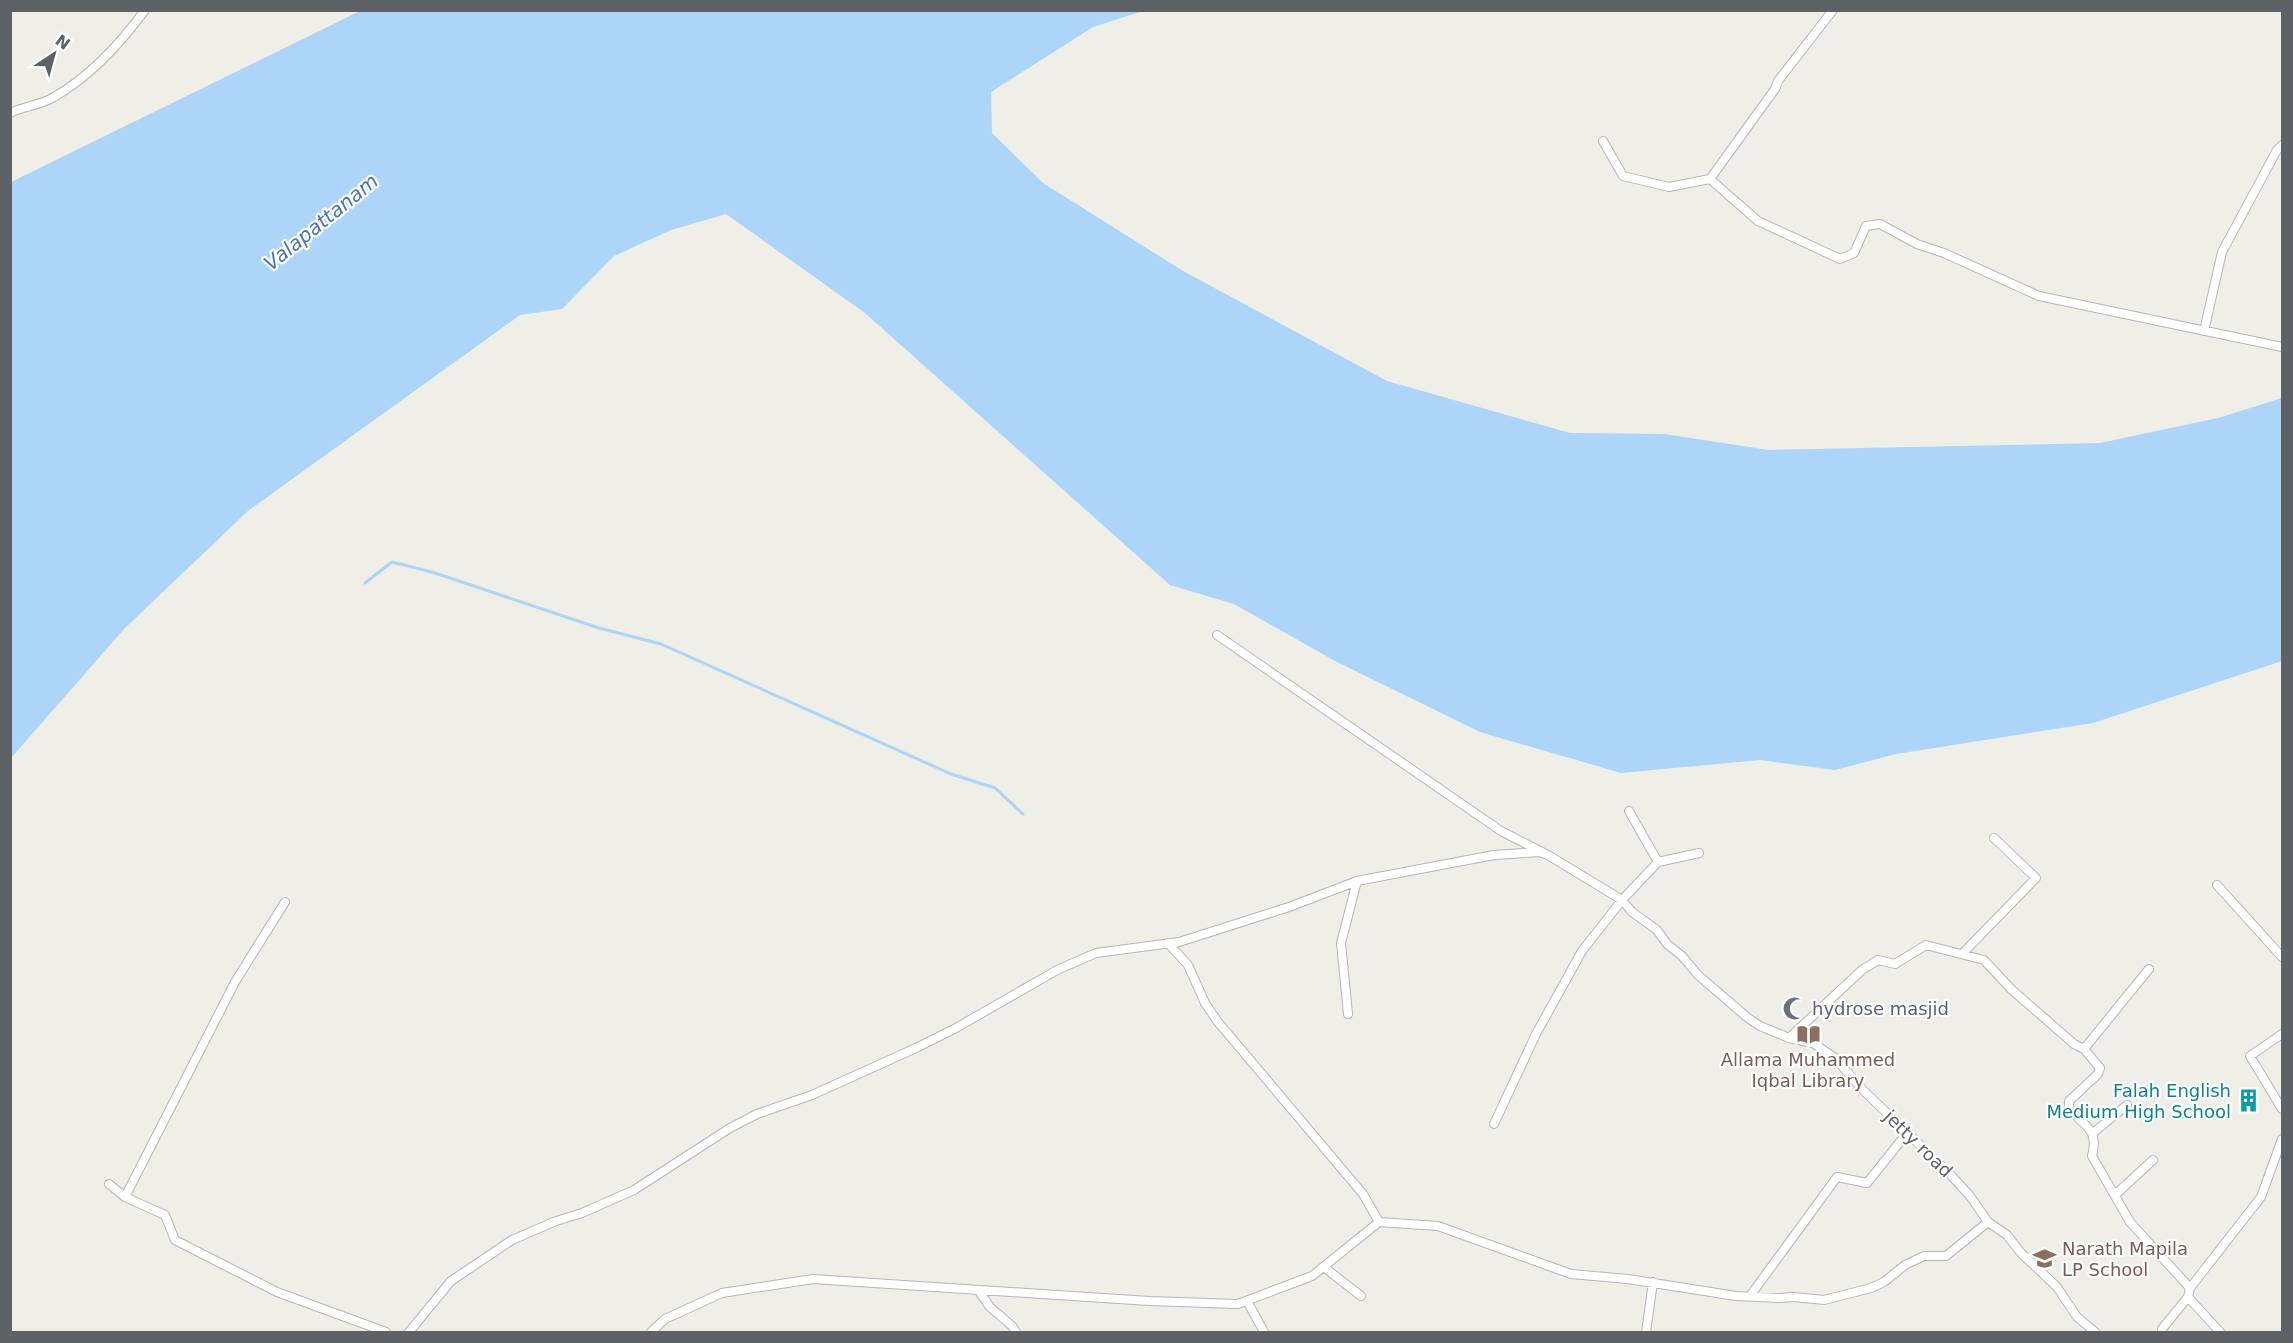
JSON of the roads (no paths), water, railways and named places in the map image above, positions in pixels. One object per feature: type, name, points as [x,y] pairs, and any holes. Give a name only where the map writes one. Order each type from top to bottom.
[{"type":"street","points":[[10,113],[25,106],[53,99],[105,59],[127,35],[145,10]]},
{"type":"street","points":[[1603,141],[1623,176],[1669,187],[1710,179],[1775,89],[1778,81],[1833,10]]},
{"type":"street","points":[[2204,331],[2222,252],[2277,150],[2283,145]]},
{"type":"street","points":[[1710,179],[1758,221],[1840,259],[1854,253],[1866,226],[1880,224],[1917,244],[1944,253],[2039,296],[2283,347]]},
{"type":"street","name":"jetty road","points":[[1217,635],[1501,831],[1548,855],[1622,900],[1632,912],[1657,930],[1667,945],[1682,956],[1698,975],[1748,1018],[1760,1026],[1789,1038],[1813,1042],[1835,1058],[1864,1091],[1908,1132],[1962,1188],[1988,1222],[2007,1235],[2021,1253],[2057,1287],[2077,1317],[2095,1332]]},
{"type":"street","points":[[1629,811],[1658,862]]},
{"type":"street","points":[[1963,953],[2036,878],[1994,838]]},
{"type":"street","points":[[409,1332],[451,1281],[512,1240],[634,1190],[730,1128],[757,1114],[812,1095],[916,1048],[957,1028],[1057,970],[1096,953],[1168,943],[1289,907],[1357,881],[1494,855],[1539,852],[1548,855]]},
{"type":"street","points":[[1494,1124],[1536,1034],[1582,951],[1622,900],[1658,862],[1699,853]]},
{"type":"street","points":[[1348,1014],[1341,943],[1357,881]]},
{"type":"street","points":[[2217,885],[2283,957]]},
{"type":"street","points":[[125,1197],[236,982],[285,902]]},
{"type":"street","points":[[1168,943],[1188,965],[1205,1003],[1218,1022],[1363,1194],[1379,1222]]},
{"type":"street","points":[[1789,1038],[1862,970],[1878,960],[1895,964],[1926,945],[1984,960],[2020,997],[2074,1044],[2084,1049],[2100,1068],[2100,1071],[2068,1104],[2069,1108],[2093,1133],[2095,1143],[2092,1156],[2130,1222],[2190,1288]]},
{"type":"street","points":[[2084,1049],[2149,969]]},
{"type":"street","points":[[2283,1034],[2250,1056],[2283,1108]]},
{"type":"street","points":[[2093,1133],[2127,1105]]},
{"type":"street","points":[[1750,1296],[1837,1177],[1867,1183],[1908,1132]]},
{"type":"street","points":[[2162,1329],[2188,1298],[2190,1288],[2261,1197],[2283,1139]]},
{"type":"street","points":[[2115,1195],[2153,1160]]},
{"type":"street","points":[[109,1184],[125,1197],[165,1215],[175,1240],[277,1292],[386,1332]]},
{"type":"street","points":[[651,1332],[665,1319],[722,1293],[813,1279],[1149,1301],[1238,1304],[1312,1276],[1379,1222],[1438,1226],[1571,1274],[1653,1282],[1736,1296],[1824,1300],[1871,1288],[1884,1282],[1905,1264],[1924,1256],[1946,1256],[1988,1222]]},
{"type":"street","points":[[1324,1267],[1361,1296]]},
{"type":"street","points":[[1646,1332],[1653,1282]]},
{"type":"street","points":[[978,1290],[990,1307],[1016,1332]]},
{"type":"street","points":[[2188,1298],[2220,1332]]},
{"type":"street","points":[[1246,1301],[1264,1332]]},
{"type":"water","name":"Valapattanam","points":[[360,11],[1143,11],[1093,27],[991,92],[992,133],[1043,183],[1183,271],[1387,381],[1570,433],[1664,434],[1769,450],[2100,443],[2218,418],[2282,398],[2282,661],[2093,723],[1896,754],[1835,770],[1760,760],[1621,773],[1480,732],[1335,661],[1234,604],[1170,585],[865,313],[726,214],[671,230],[614,256],[562,309],[520,315],[249,510],[125,628],[11,758],[11,182]]},
{"type":"waterway","points":[[365,583],[392,562],[432,572],[599,628],[661,644],[951,774],[995,788],[1023,814]]},
{"type":"place","name":"hydrose masjid","points":[[1794,1009]]},
{"type":"place","name":"Allama Muhammed Iqbal Library","points":[[1808,1034]]},
{"type":"place","name":"Falah English Medium High School","points":[[2249,1101]]},
{"type":"place","name":"Narath Mapila LP School","points":[[2044,1259]]}]
